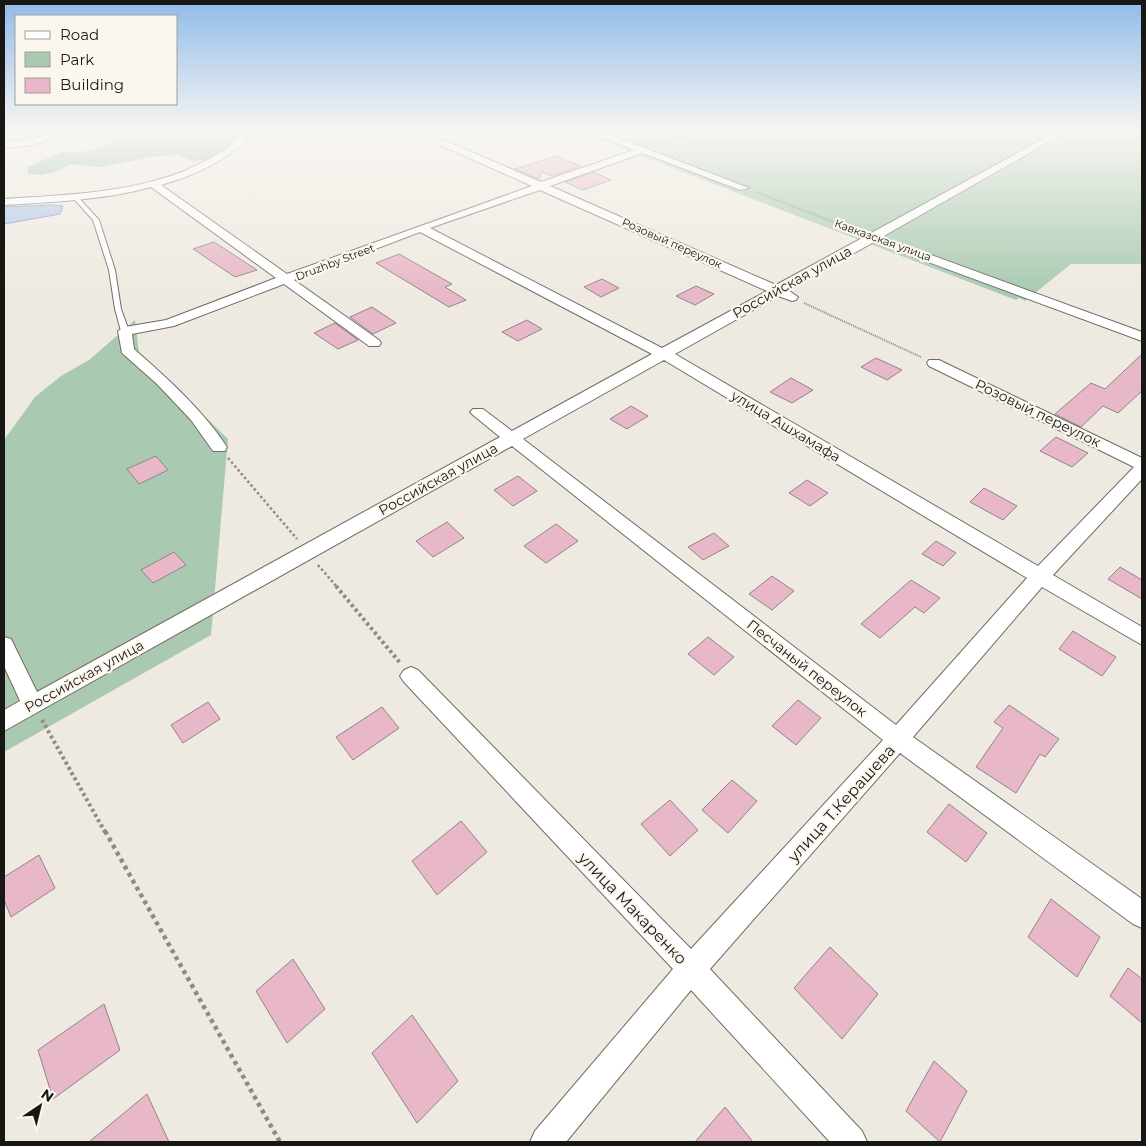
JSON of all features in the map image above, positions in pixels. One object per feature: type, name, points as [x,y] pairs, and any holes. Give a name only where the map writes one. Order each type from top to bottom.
[{"type":"street","points":[[4,202],[76,198],[139,185]]},
{"type":"street","points":[[155,185],[374,342]]},
{"type":"street","name":"Druzhby Street","points":[[126,330],[169,324],[422,228],[541,185]]},
{"type":"street","name":"Розовый переулок","points":[[543,185],[792,298]]},
{"type":"street","points":[[737,185],[744,188]]},
{"type":"street","name":"Российская улица","points":[[4,721],[965,185]]},
{"type":"street","name":"улица Ашхамафа","points":[[422,228],[662,354],[1142,637]]},
{"type":"street","name":"Кавказcкая улица","points":[[872,237],[1142,337]]},
{"type":"street","points":[[126,330],[127,350],[169,388],[219,447]]},
{"type":"street","name":"Розовый переулок","points":[[934,363],[1142,464]]},
{"type":"street","name":"Песчаный переулок","points":[[478,412],[898,739],[1142,915]]},
{"type":"street","name":"улица Т.Керашева","points":[[546,1142],[691,969],[898,739],[1039,577],[1142,469]]},
{"type":"street","points":[[4,645],[33,705]]},
{"type":"street","name":"улица Макаренко","points":[[412,676],[691,969],[851,1142]]},
{"type":"lane","points":[[76,198],[96,220],[112,270],[118,309],[126,330]]},
{"type":"path","name":"Кавказcкая улица","points":[[744,188],[872,237]]},
{"type":"path","points":[[792,298],[934,363]]},
{"type":"path","points":[[33,705],[280,1142]]},
{"type":"green space","points":[[717,185],[1142,185],[1142,264],[1071,264],[1025,301],[1019,298],[1016,300]]},
{"type":"green space","points":[[135,320],[139,352],[228,439],[211,635],[4,752],[4,440],[35,397],[61,376],[89,360]]},
{"type":"water","points":[[63,206],[60,214],[4,224],[4,207]]},
{"type":"building","points":[[573,185],[596,185],[583,190]]},
{"type":"building","points":[[214,242],[257,270],[235,277],[193,249]]},
{"type":"building","points":[[399,254],[452,284],[445,287],[466,300],[449,307],[376,263]]},
{"type":"building","points":[[602,279],[619,288],[601,297],[584,287]]},
{"type":"building","points":[[696,286],[714,294],[695,305],[676,296]]},
{"type":"building","points":[[372,307],[396,323],[373,334],[350,317]]},
{"type":"building","points":[[527,320],[542,329],[518,341],[502,332]]},
{"type":"building","points":[[335,323],[358,340],[338,349],[314,333]]},
{"type":"building","points":[[1142,354],[1142,391],[1118,413],[1103,406],[1081,427],[1055,414],[1091,383],[1105,389]]},
{"type":"building","points":[[876,358],[902,370],[887,380],[861,367]]},
{"type":"building","points":[[791,378],[813,390],[792,403],[770,392]]},
{"type":"building","points":[[631,406],[648,416],[627,429],[610,419]]},
{"type":"building","points":[[1056,437],[1088,453],[1072,467],[1040,451]]},
{"type":"building","points":[[156,456],[168,470],[139,484],[127,469]]},
{"type":"building","points":[[518,476],[537,491],[513,506],[494,490]]},
{"type":"building","points":[[807,480],[828,493],[810,506],[789,493]]},
{"type":"building","points":[[984,488],[1017,506],[1003,520],[970,502]]},
{"type":"building","points":[[447,522],[464,538],[433,557],[416,541]]},
{"type":"building","points":[[556,524],[578,541],[546,563],[524,546]]},
{"type":"building","points":[[714,533],[729,546],[703,560],[688,547]]},
{"type":"building","points":[[936,541],[956,553],[943,566],[922,554]]},
{"type":"building","points":[[174,552],[186,565],[153,583],[141,570]]},
{"type":"building","points":[[1120,567],[1142,580],[1142,599],[1108,579]]},
{"type":"building","points":[[772,576],[794,591],[772,610],[749,594]]},
{"type":"building","points":[[911,580],[940,598],[924,613],[915,607],[880,638],[861,624]]},
{"type":"building","points":[[1073,631],[1116,657],[1102,676],[1059,649]]},
{"type":"building","points":[[708,637],[734,657],[714,675],[688,654]]},
{"type":"building","points":[[798,700],[821,718],[796,745],[772,726]]},
{"type":"building","points":[[208,702],[220,719],[183,743],[171,725]]},
{"type":"building","points":[[1009,705],[1059,739],[1045,757],[1040,754],[1016,793],[976,767],[1003,728],[994,722]]},
{"type":"building","points":[[382,707],[399,728],[353,760],[336,737]]},
{"type":"building","points":[[732,780],[757,801],[728,833],[702,810]]},
{"type":"building","points":[[670,800],[698,830],[670,856],[641,824]]},
{"type":"building","points":[[949,804],[987,833],[966,862],[927,832]]},
{"type":"building","points":[[461,821],[487,852],[437,895],[412,861]]},
{"type":"building","points":[[39,855],[55,888],[11,917],[4,900],[4,877]]},
{"type":"building","points":[[1051,899],[1100,937],[1077,977],[1028,937]]},
{"type":"building","points":[[830,947],[878,994],[842,1039],[794,988]]},
{"type":"building","points":[[293,959],[325,1009],[287,1043],[256,991]]},
{"type":"building","points":[[1128,968],[1142,979],[1142,1023],[1110,996]]},
{"type":"building","points":[[104,1004],[120,1050],[53,1099],[38,1050]]},
{"type":"building","points":[[412,1015],[458,1081],[417,1123],[372,1053]]},
{"type":"building","points":[[934,1061],[967,1091],[940,1142],[906,1111]]},
{"type":"building","points":[[147,1094],[169,1142],[89,1142]]},
{"type":"building","points":[[725,1107],[753,1142],[695,1142]]}]
